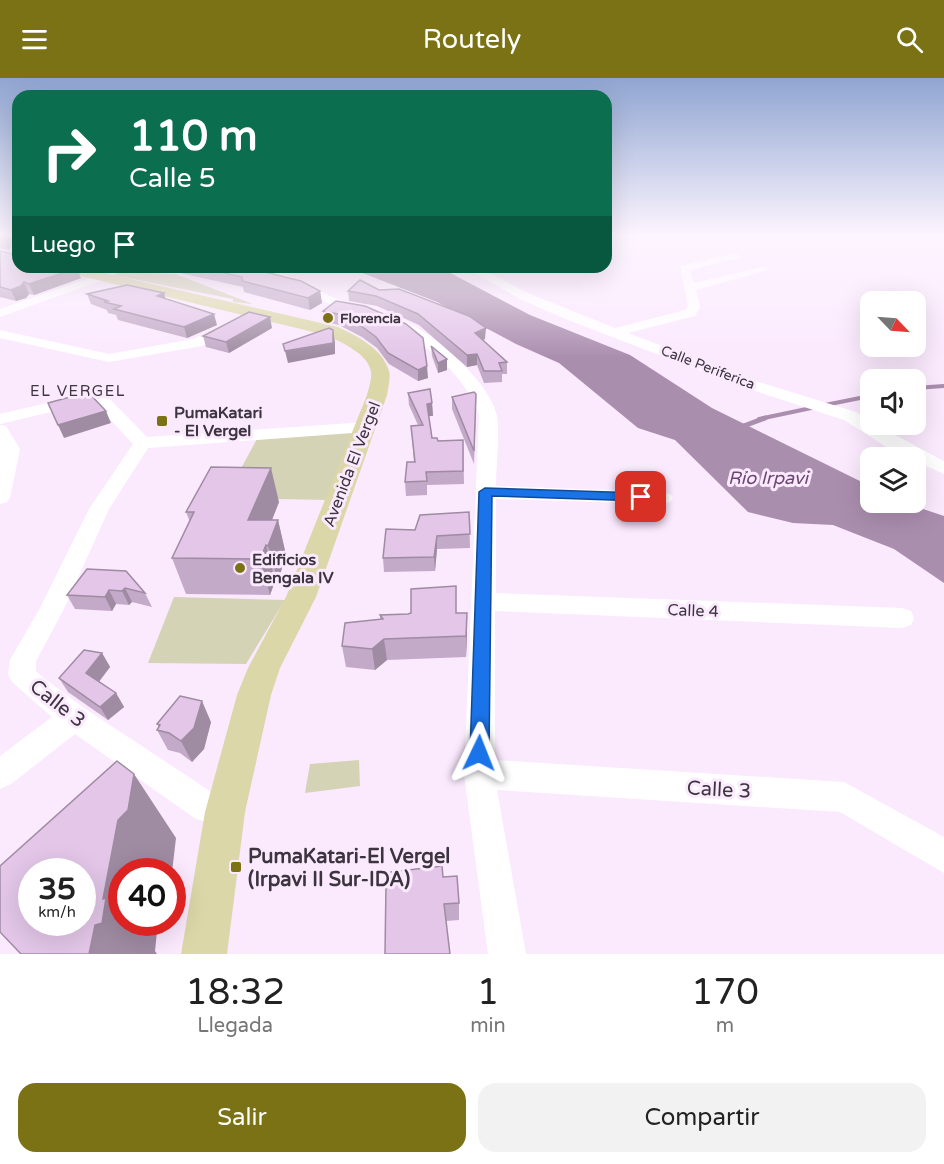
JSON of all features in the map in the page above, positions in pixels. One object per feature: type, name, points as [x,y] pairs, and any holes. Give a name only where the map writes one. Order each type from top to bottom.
[{"type":"main road","name":"Avenida El Vergel","points":[[105,277],[258,312],[332,332],[353,341],[371,356],[381,373],[381,382],[366,427],[301,597],[264,668],[254,695],[225,812],[204,954]]},
{"type":"street","points":[[0,313],[105,277]]},
{"type":"street","points":[[280,277],[306,286],[343,306],[376,313],[413,330],[452,363],[486,405],[479,774],[507,954]]},
{"type":"street","name":"Calle Periferica","points":[[488,277],[524,296],[743,382],[850,416],[894,444],[944,468]]},
{"type":"street","points":[[616,332],[690,313],[694,307],[686,277]]},
{"type":"street","points":[[689,288],[735,277]]},
{"type":"street","points":[[0,304],[18,307]]},
{"type":"street","points":[[0,334],[82,353],[109,358],[121,357],[197,343],[258,312]]},
{"type":"street","points":[[0,419],[98,396],[142,442],[366,427]]},
{"type":"street","points":[[0,430],[11,449],[0,498]]},
{"type":"street","name":"Calle 3","points":[[142,442],[99,509],[51,611],[23,660],[22,674],[31,684],[74,717],[207,808],[225,812]]},
{"type":"street","points":[[485,492],[663,498]]},
{"type":"street","name":"Calle 4","points":[[483,602],[902,618]]},
{"type":"street","points":[[0,774],[74,717]]},
{"type":"street","name":"Calle 3","points":[[479,774],[844,797],[944,856]]},
{"type":"shaded area","points":[[122,277],[182,277],[253,304],[233,302],[233,299]]},
{"type":"shaded area","points":[[346,429],[353,433],[326,500],[225,498],[258,437]]},
{"type":"shaded area","points":[[174,597],[285,600],[246,664],[148,663]]},
{"type":"shaded area","points":[[359,760],[360,786],[305,793],[310,764]]},
{"type":"water","name":"Río Irpavi","points":[[372,277],[458,277],[530,315],[630,355],[712,408],[860,481],[860,513],[926,513],[926,510],[944,516],[944,583],[894,549],[833,525],[793,523],[748,512],[675,440],[638,428],[559,363],[516,344],[437,302]]},
{"type":"building","points":[[0,277],[50,277],[29,284],[24,282],[21,286],[11,290],[0,287]]},
{"type":"building","points":[[242,277],[285,277],[301,281],[320,291],[308,298],[242,281]]},
{"type":"building","points":[[360,280],[379,290],[399,289],[469,316],[486,328],[475,333],[507,362],[499,363],[502,371],[484,371],[477,354],[467,355],[418,314],[376,296],[348,291]]},
{"type":"building","points":[[127,285],[164,293],[157,296],[214,314],[184,327],[114,309],[121,306],[104,302],[108,301],[87,294]]},
{"type":"building","points":[[336,301],[365,306],[406,324],[423,338],[427,366],[418,370],[388,353],[376,337],[361,326],[338,314],[323,311]]},
{"type":"building","points":[[249,312],[270,317],[226,342],[203,336]]},
{"type":"building","points":[[329,328],[333,330],[333,343],[285,351],[283,344]]},
{"type":"building","points":[[431,346],[447,359],[438,363]]},
{"type":"building","points":[[430,389],[432,403],[427,404],[432,438],[437,438],[438,441],[463,440],[463,471],[426,472],[427,481],[405,482],[407,462],[415,462],[411,426],[423,425],[408,393]]},
{"type":"building","points":[[88,392],[106,411],[58,425],[48,403]]},
{"type":"building","points":[[474,392],[476,394],[474,451],[452,397]]},
{"type":"building","points":[[211,467],[271,468],[248,520],[278,520],[268,546],[266,545],[260,559],[172,558],[194,512],[186,512]]},
{"type":"building","points":[[469,512],[470,534],[437,536],[434,557],[383,558],[386,529],[415,530],[420,515]]},
{"type":"building","points":[[87,569],[126,571],[145,593],[125,588],[122,591],[109,590],[105,597],[67,595]]},
{"type":"building","points":[[456,586],[456,613],[467,613],[466,636],[384,639],[372,649],[342,646],[345,623],[383,619],[380,615],[411,613],[411,589]]},
{"type":"building","points":[[84,650],[102,653],[86,673],[116,693],[100,707],[59,678]]},
{"type":"building","points":[[180,696],[202,701],[194,728],[181,741],[169,733],[157,730],[160,725],[157,724]]},
{"type":"building","points":[[117,761],[134,774],[128,810],[118,820],[111,858],[108,858],[102,923],[96,925],[96,858],[18,858],[18,936],[93,936],[89,954],[21,954],[0,932],[0,866]]},
{"type":"building","points":[[442,866],[443,877],[457,876],[459,903],[444,904],[450,954],[385,954],[386,884],[391,883],[391,872]]},
{"type":"waterway","points":[[926,387],[944,386]]},
{"type":"waterway","points":[[825,405],[860,398]]},
{"type":"waterway","points":[[759,419],[816,407]]},
{"type":"waterway","points":[[741,427],[765,418]]},
{"type":"place","name":"Florencia","points":[[328,318]]},
{"type":"place","name":"PumaKatari - El Vergel","points":[[162,421]]},
{"type":"place","name":"Edificios Bengala IV","points":[[240,568]]},
{"type":"place","name":"PumaKatari-El Vergel (Irpavi II Sur-IDA)","points":[[236,867]]},
{"type":"district","name":"EL VERGEL","points":[[78,391]]},
{"type":"route","points":[[479,753],[485,492],[641,497]]}]
